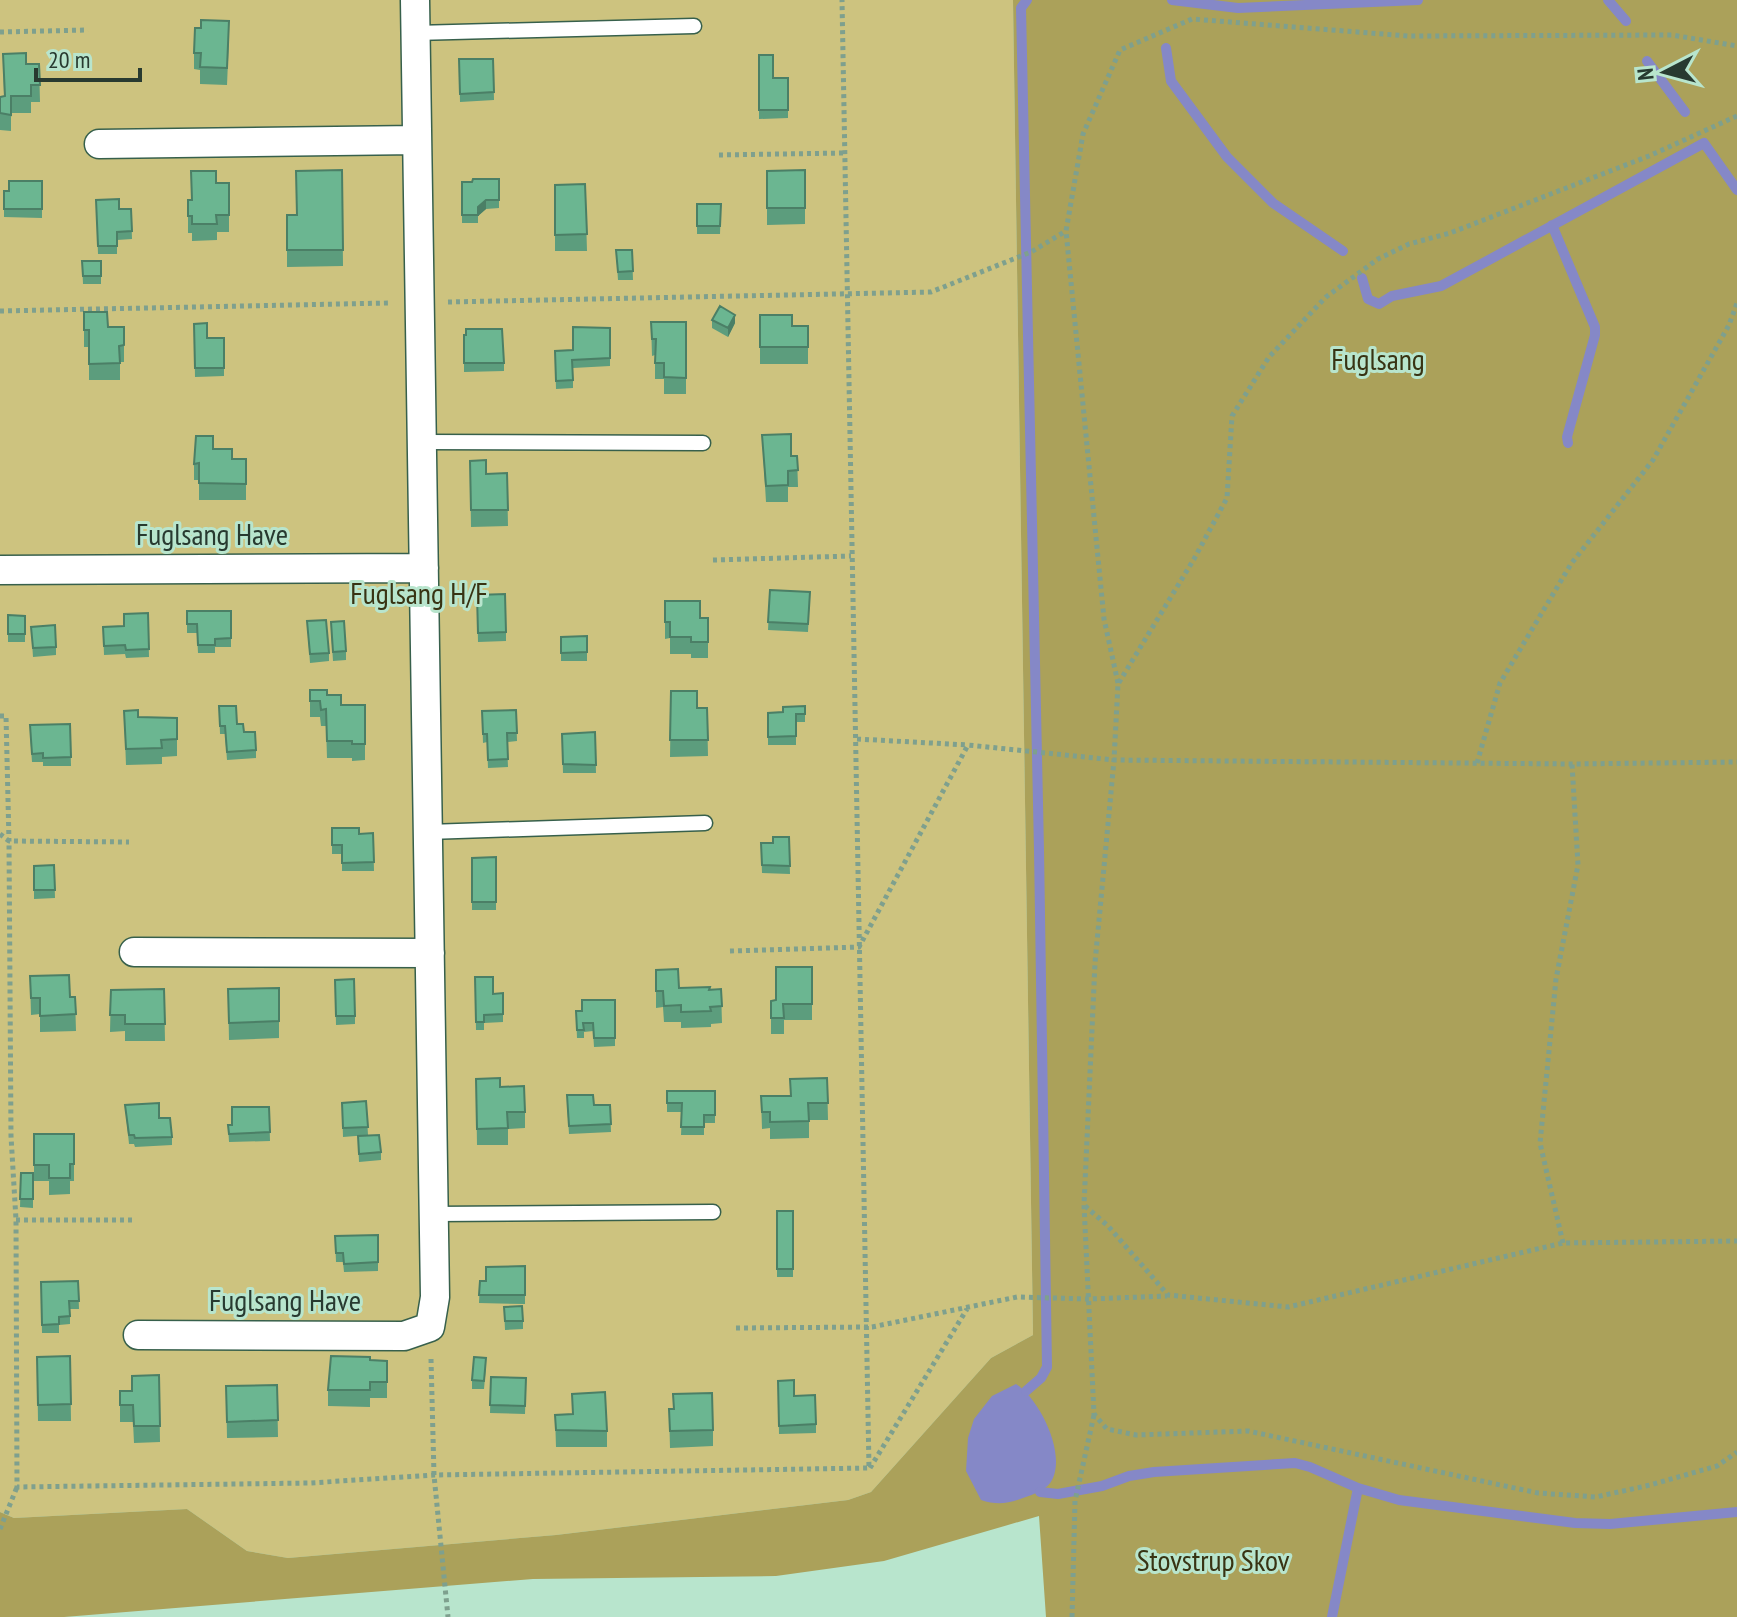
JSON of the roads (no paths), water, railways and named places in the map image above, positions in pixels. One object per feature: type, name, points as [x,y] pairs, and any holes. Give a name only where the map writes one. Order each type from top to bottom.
[{"type":"street","points":[[415,0],[434,1214]]},
{"type":"street","points":[[99,144],[417,140]]},
{"type":"street","name":"Fuglsang Have","points":[[0,570],[424,568]]},
{"type":"street","points":[[134,952],[430,953]]},
{"type":"street","name":"Fuglsang Have","points":[[138,1335],[404,1336],[430,1327],[435,1297],[434,1214]]},
{"type":"lane","points":[[415,33],[694,26]]},
{"type":"lane","points":[[422,442],[703,443]]},
{"type":"lane","points":[[428,832],[705,823]]},
{"type":"lane","points":[[434,1214],[713,1212]]},
{"type":"water","points":[[1016,1384],[1033,1401],[1048,1426],[1056,1454],[1056,1467],[1051,1482],[1036,1493],[1002,1503],[986,1502],[981,1500],[966,1471],[968,1438],[974,1419],[992,1396]]},
{"type":"waterway","points":[[1026,1391],[1041,1378],[1047,1367],[1021,8],[1027,0]]},
{"type":"waterway","points":[[1172,0],[1238,8],[1418,0]]},
{"type":"waterway","points":[[1608,0],[1626,21]]},
{"type":"waterway","points":[[1166,48],[1171,81],[1227,157],[1273,203],[1343,251]]},
{"type":"waterway","points":[[1647,61],[1685,112]]},
{"type":"waterway","points":[[1362,278],[1368,299],[1379,304],[1392,296],[1441,286],[1704,143],[1737,190]]},
{"type":"waterway","points":[[1552,225],[1595,327],[1568,443]]},
{"type":"waterway","points":[[1040,1492],[1058,1494],[1154,1472],[1295,1463],[1358,1488],[1399,1500],[1575,1523],[1610,1524],[1737,1512]]},
{"type":"waterway","points":[[1332,1617],[1358,1488]]},
{"type":"park label","name":"Fuglsang","points":[[1378,360]]},
{"type":"park label","name":"Fuglsang H/F","points":[[419,594]]},
{"type":"park label","name":"Stovstrup Skov","points":[[1213,1561]]}]
